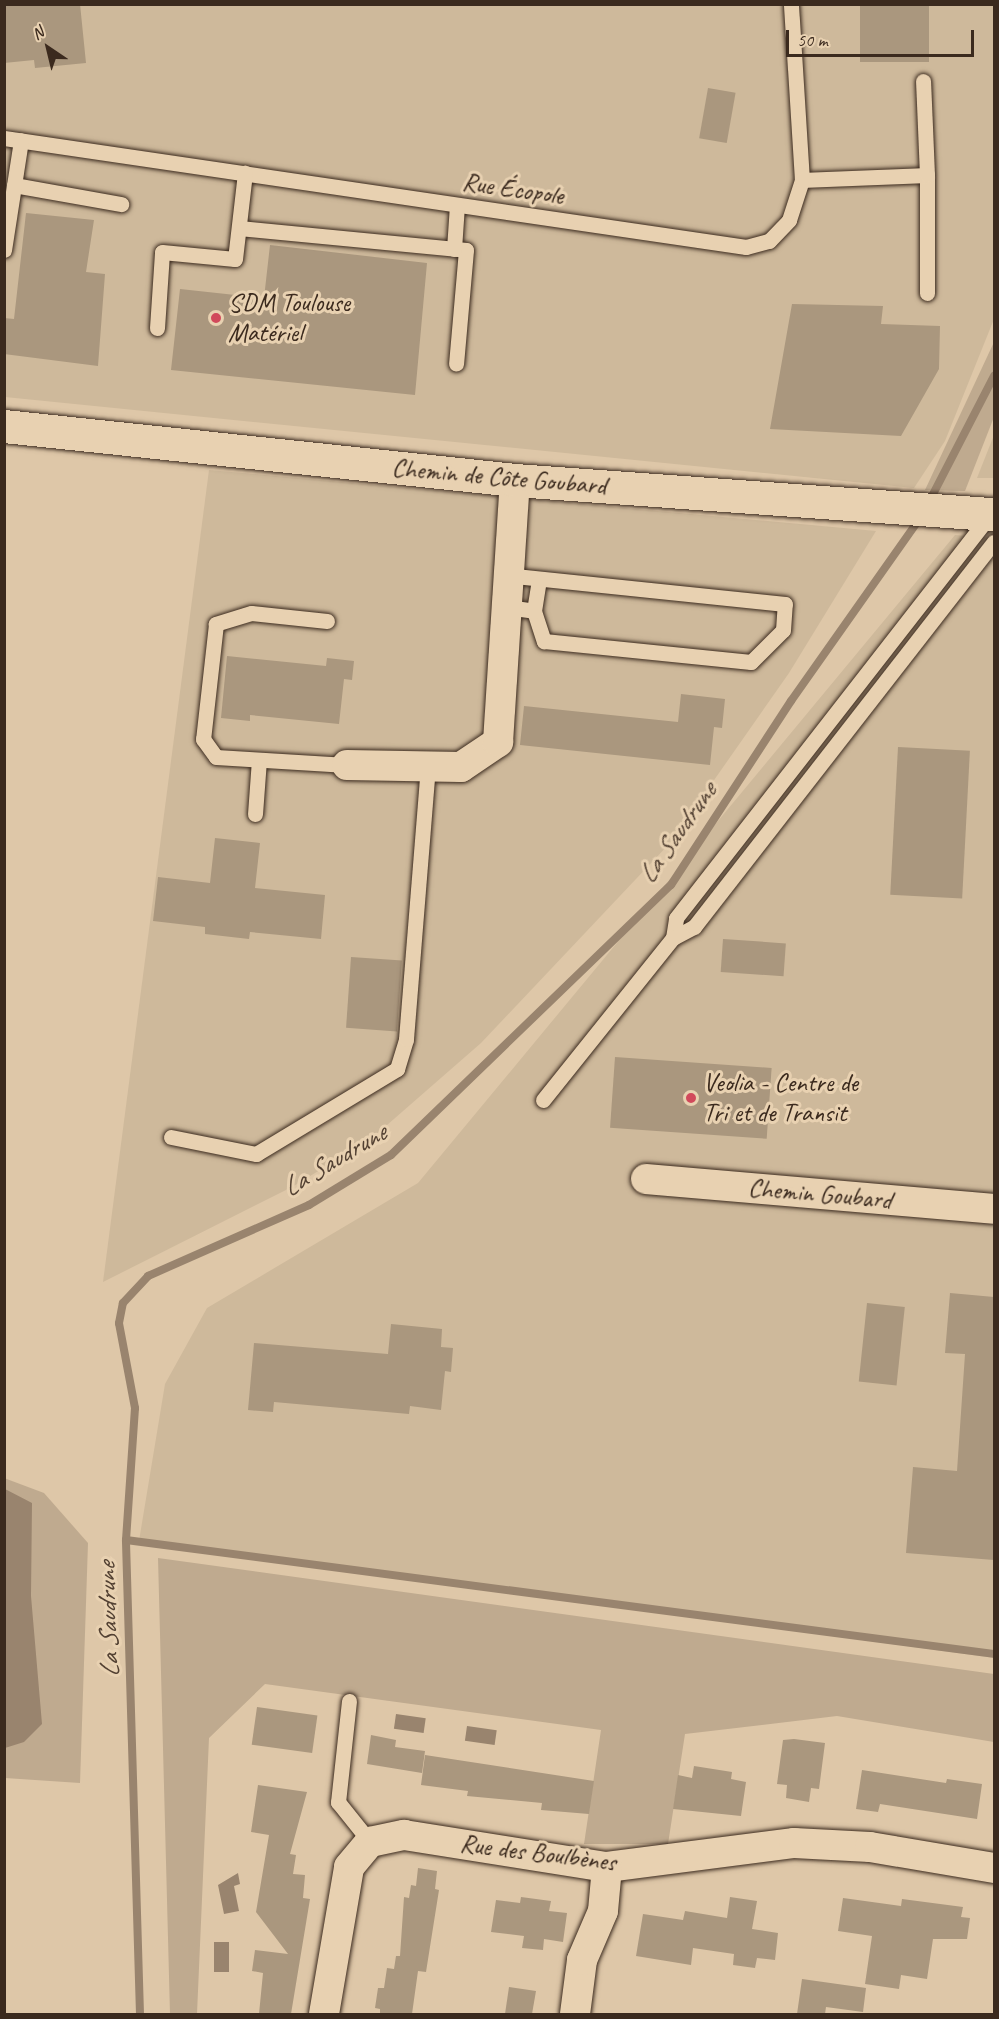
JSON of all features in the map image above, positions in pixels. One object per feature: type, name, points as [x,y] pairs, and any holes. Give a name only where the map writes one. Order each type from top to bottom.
[{"type":"main road","name":"Chemin de Côte Goubard","points":[[4,426],[515,480],[903,511],[941,512],[993,519]]},
{"type":"street","points":[[347,765],[461,767],[498,742],[525,578],[515,480]]},
{"type":"street","name":"Chemin Goubard","points":[[646,1179],[994,1209]]},
{"type":"street","name":"Rue des Boulbènes","points":[[370,1842],[404,1835],[607,1867],[794,1843],[870,1847],[994,1868]]},
{"type":"street","points":[[324,2014],[349,1867],[370,1842]]},
{"type":"street","points":[[575,2014],[582,1960],[603,1911],[607,1867]]},
{"type":"lane","name":"Rue Écopole","points":[[4,138],[746,247],[769,241],[789,220],[802,180],[791,4]]},
{"type":"lane","points":[[923,81],[927,175],[927,293]]},
{"type":"lane","points":[[4,250],[21,140]]},
{"type":"lane","points":[[157,328],[162,252],[236,259],[245,174]]},
{"type":"lane","points":[[802,180],[927,175]]},
{"type":"lane","points":[[14,185],[121,204]]},
{"type":"lane","points":[[454,249],[457,205]]},
{"type":"lane","points":[[239,228],[466,250],[456,364]]},
{"type":"lane","points":[[673,938],[676,918],[993,519]]},
{"type":"lane","points":[[543,1100],[673,938],[694,927],[993,519]]},
{"type":"lane","points":[[521,609],[544,641],[751,662],[783,630],[785,604],[525,578]]},
{"type":"lane","points":[[327,621],[251,613],[216,624],[203,739],[216,757],[347,765]]},
{"type":"lane","points":[[255,814],[258,760]]},
{"type":"lane","points":[[171,1137],[256,1154],[397,1069],[406,1039],[415,834],[428,767]]},
{"type":"lane","points":[[349,1701],[338,1802],[370,1842]]},
{"type":"shaded area","points":[[4,5],[994,5],[994,319],[945,441],[914,488],[5,397]]},
{"type":"shaded area","points":[[994,342],[994,417],[965,491],[925,490]]},
{"type":"shaded area","points":[[994,435],[994,478],[977,478]]},
{"type":"shaded area","points":[[209,470],[876,531],[789,673],[670,843],[481,1043],[371,1139],[292,1187],[103,1282]]},
{"type":"shaded area","points":[[955,535],[994,538],[994,1658],[139,1541],[165,1384],[207,1308],[418,1183]]},
{"type":"shaded area","points":[[4,1478],[44,1493],[88,1543],[80,1783],[5,1778]]},
{"type":"shaded area","points":[[5,1489],[32,1503],[31,1596],[42,1724],[24,1742],[5,1748]]},
{"type":"shaded area","points":[[158,1558],[994,1674],[994,1742],[837,1716],[685,1734],[668,1844],[584,1844],[601,1730],[265,1684],[209,1738],[197,2014],[170,2014]]},
{"type":"shaded area","points":[[396,1714],[426,1718],[424,1733],[394,1729]]},
{"type":"shaded area","points":[[467,1726],[497,1730],[495,1745],[465,1741]]},
{"type":"shaded area","points":[[238,1873],[240,1884],[234,1886],[239,1911],[224,1914],[218,1885]]},
{"type":"shaded area","points":[[214,1942],[229,1942],[229,1972],[214,1972]]},
{"type":"building","points":[[4,4],[80,4],[86,63],[35,68],[34,60],[4,63]]},
{"type":"building","points":[[860,4],[929,4],[929,62],[860,62]]},
{"type":"building","points":[[708,88],[736,93],[727,143],[699,138]]},
{"type":"building","points":[[26,213],[94,220],[86,272],[105,274],[98,366],[4,354],[4,318],[14,319]]},
{"type":"building","points":[[270,245],[427,263],[415,395],[171,370],[180,289],[264,298]]},
{"type":"building","points":[[792,304],[883,306],[881,324],[940,326],[939,369],[901,436],[770,429]]},
{"type":"building","points":[[227,656],[326,666],[327,658],[354,661],[352,680],[344,679],[339,724],[250,715],[250,721],[221,718]]},
{"type":"building","points":[[681,694],[725,699],[722,728],[714,727],[710,765],[520,745],[524,706],[678,722]]},
{"type":"building","points":[[898,747],[970,751],[962,899],[890,895]]},
{"type":"building","points":[[215,838],[260,843],[255,888],[325,895],[321,939],[250,932],[249,939],[205,934],[205,927],[153,921],[158,877],[210,883]]},
{"type":"building","points":[[723,939],[786,943],[784,976],[721,972]]},
{"type":"building","points":[[351,957],[402,961],[397,1031],[346,1028]]},
{"type":"building","name":"Veolia - Centre de Tri et de Transit","points":[[615,1057],[772,1068],[767,1139],[610,1128]]},
{"type":"building","points":[[950,1293],[994,1297],[994,1560],[906,1553],[913,1467],[957,1471],[965,1354],[945,1353]]},
{"type":"building","points":[[867,1303],[905,1307],[897,1386],[859,1382]]},
{"type":"building","points":[[391,1324],[442,1329],[441,1347],[453,1348],[451,1372],[445,1371],[441,1410],[410,1406],[409,1414],[274,1402],[273,1412],[248,1410],[254,1343],[388,1354]]},
{"type":"building","points":[[257,1707],[317,1715],[312,1753],[252,1745]]},
{"type":"building","points":[[371,1735],[396,1740],[395,1747],[425,1751],[422,1773],[367,1764]]},
{"type":"building","points":[[783,1740],[825,1743],[819,1789],[811,1788],[809,1802],[786,1798],[787,1785],[777,1784]]},
{"type":"building","points":[[425,1755],[594,1781],[589,1814],[541,1810],[542,1803],[467,1796],[468,1791],[421,1785]]},
{"type":"building","points":[[694,1766],[732,1772],[731,1779],[746,1782],[741,1816],[673,1809],[678,1775],[692,1778]]},
{"type":"building","points":[[862,1770],[946,1783],[947,1779],[982,1784],[977,1819],[880,1804],[878,1812],[856,1809]]},
{"type":"building","points":[[258,1785],[307,1792],[290,1854],[296,1855],[293,1874],[305,1875],[303,1898],[310,1899],[291,2014],[259,2014],[263,1973],[252,1971],[255,1950],[288,1954],[256,1912],[269,1835],[251,1832]]},
{"type":"building","points":[[418,1868],[437,1871],[435,1889],[439,1890],[426,1972],[418,1971],[412,2014],[380,2014],[380,2009],[375,2008],[378,1988],[384,1988],[387,1968],[394,1969],[396,1956],[400,1956],[404,1897],[409,1898],[411,1885],[416,1886]]},
{"type":"building","points":[[521,1897],[551,1901],[549,1911],[567,1913],[563,1942],[544,1939],[543,1950],[522,1948],[524,1936],[491,1932],[496,1900],[520,1903]]},
{"type":"building","points":[[730,1897],[757,1901],[752,1929],[778,1933],[775,1960],[757,1958],[755,1968],[733,1965],[734,1954],[693,1948],[691,1965],[636,1956],[643,1914],[683,1920],[685,1911],[727,1918]]},
{"type":"building","points":[[843,1898],[901,1906],[902,1899],[963,1907],[961,1917],[970,1918],[967,1939],[933,1939],[927,1979],[901,1975],[899,1989],[865,1984],[872,1936],[838,1931]]},
{"type":"building","points":[[802,1979],[866,1988],[863,2012],[826,2007],[825,2014],[797,2014]]},
{"type":"building","points":[[509,1987],[536,1991],[532,2014],[505,2014]]},
{"type":"waterway","name":"La Saudrune","points":[[930,500],[994,376]]},
{"type":"waterway","name":"La Saudrune","points":[[140,2014],[126,1540],[135,1408],[119,1323],[123,1303],[148,1276],[309,1205],[391,1155],[671,885],[791,701],[920,518]]},
{"type":"waterway","points":[[126,1540],[994,1654]]},
{"type":"place","name":"SDM Toulouse Matériel","points":[[216,318]]},
{"type":"place","name":"Veolia - Centre de Tri et de Transit","points":[[691,1098]]}]
